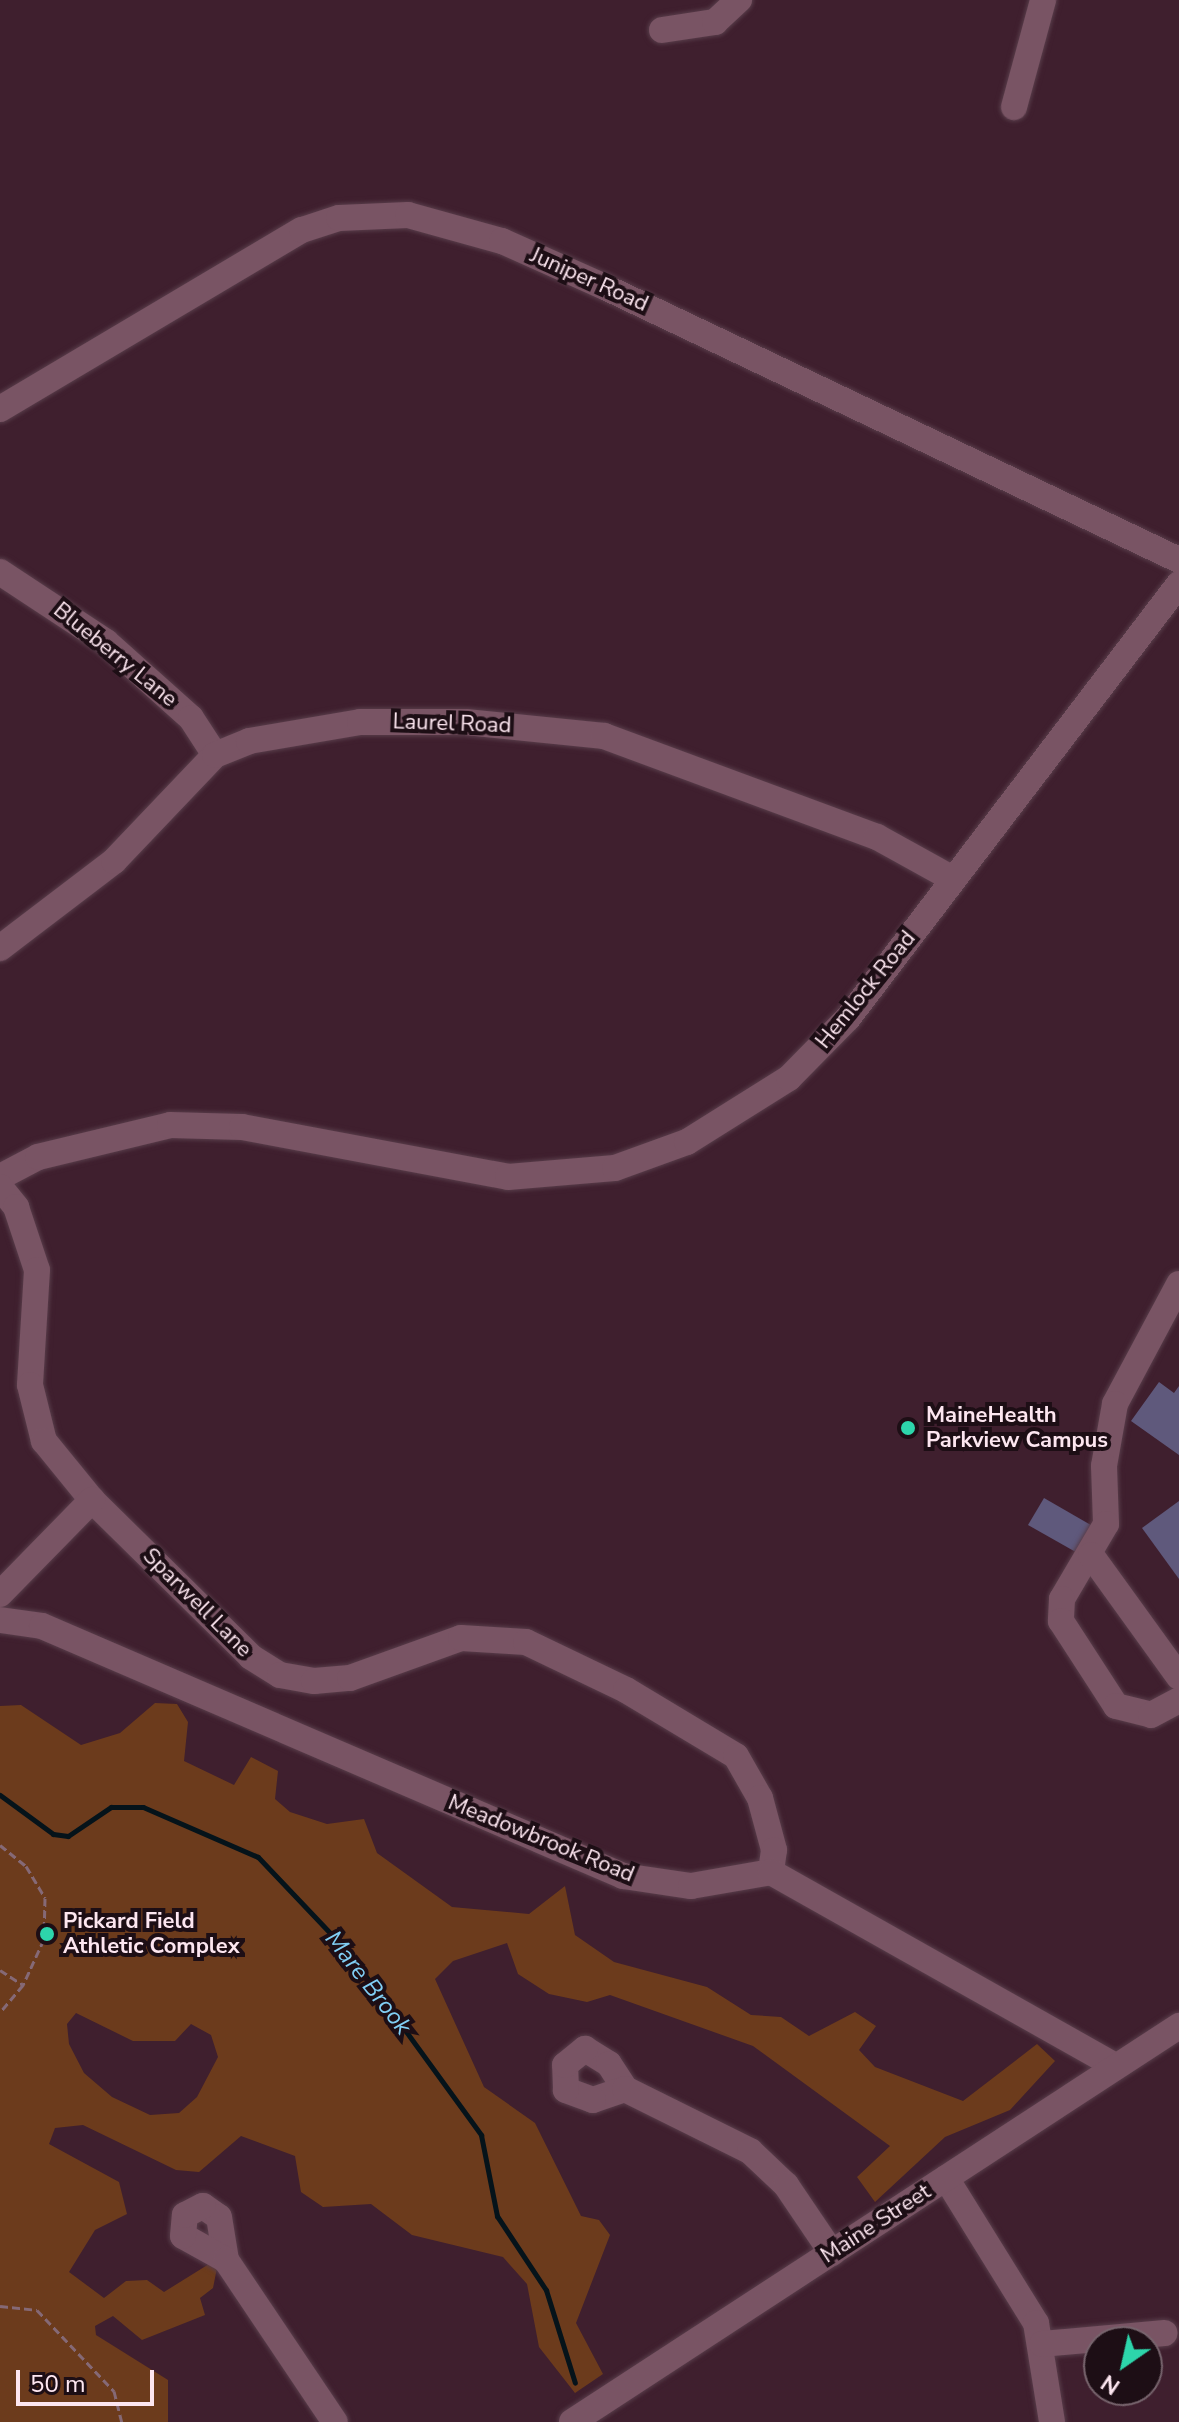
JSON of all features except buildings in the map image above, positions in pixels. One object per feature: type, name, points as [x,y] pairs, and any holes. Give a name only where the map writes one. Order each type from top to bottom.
[{"type":"street","points":[[662,30],[715,22],[739,0]]},
{"type":"street","points":[[1014,107],[1043,0]]},
{"type":"street","name":"Juniper Road","points":[[0,409],[302,230],[374,213],[408,215],[502,241],[605,287],[1179,560]]},
{"type":"street","name":"Blueberry Lane","points":[[0,572],[106,642],[191,718],[215,755]]},
{"type":"street","name":"Hemlock Road","points":[[0,1177],[38,1157],[170,1125],[242,1127],[508,1177],[579,1174],[651,1157],[789,1078],[848,1018],[1179,584]]},
{"type":"street","name":"Laurel Road","points":[[0,948],[114,861],[215,755],[249,741],[360,722],[592,734],[789,802],[953,879]]},
{"type":"street","name":"Sparwell Lane","points":[[0,1187],[16,1207],[37,1270],[30,1385],[36,1424],[92,1500],[251,1657],[280,1675],[350,1678],[461,1638],[495,1635],[526,1642],[626,1690],[711,1737],[746,1768],[770,1831],[771,1872]]},
{"type":"street","points":[[1179,1284],[1115,1404],[1104,1466],[1106,1524],[1091,1555],[1062,1599],[1061,1621],[1094,1681],[1132,1715],[1151,1715],[1179,1700]]},
{"type":"street","points":[[0,1594],[92,1500]]},
{"type":"street","points":[[1091,1555],[1179,1677]]},
{"type":"street","name":"Meadowbrook Road","points":[[0,1620],[42,1626],[623,1876],[691,1886],[771,1872]]},
{"type":"street","points":[[771,1872],[1114,2065]]},
{"type":"street","name":"Maine Street","points":[[572,2422],[1114,2065],[1179,2026]]},
{"type":"street","points":[[625,2089],[750,2151],[786,2185],[832,2253]]},
{"type":"street","points":[[946,2178],[1026,2302],[1042,2344],[1052,2422]]},
{"type":"street","points":[[226,2260],[335,2422]]},
{"type":"street","points":[[1042,2344],[1165,2333]]},
{"type":"path","points":[[0,1845],[26,1866],[45,1898],[44,1939],[23,1985],[0,2012]]},
{"type":"path","points":[[0,1970],[23,1985]]},
{"type":"path","points":[[0,2306],[37,2310],[114,2391],[122,2422]]},
{"type":"shaded area","points":[[155,1703],[177,1704],[188,1722],[184,1761],[234,1785],[251,1757],[278,1771],[275,1799],[290,1812],[327,1824],[364,1819],[377,1853],[452,1907],[529,1914],[565,1886],[575,1935],[614,1962],[707,1987],[751,2015],[781,2017],[809,2036],[855,2012],[876,2026],[859,2050],[875,2067],[963,2101],[1037,2044],[1055,2061],[1010,2110],[945,2137],[875,2202],[857,2177],[890,2146],[753,2046],[610,1995],[587,2002],[549,1994],[518,1974],[507,1943],[453,1961],[435,1979],[484,2087],[535,2123],[581,2216],[599,2220],[610,2235],[576,2323],[603,2374],[575,2393],[539,2347],[527,2284],[503,2257],[412,2235],[371,2204],[323,2207],[301,2192],[295,2156],[241,2136],[199,2172],[176,2170],[83,2125],[55,2128],[49,2144],[119,2182],[127,2214],[95,2230],[69,2272],[104,2298],[126,2281],[147,2280],[164,2292],[209,2264],[217,2268],[213,2288],[200,2298],[205,2315],[142,2340],[113,2316],[95,2326],[96,2335],[168,2380],[168,2422],[0,2422],[0,1706],[21,1705],[81,1745],[120,1733]],"holes":[[[76,2013],[133,2041],[175,2041],[191,2024],[211,2035],[218,2057],[197,2097],[179,2113],[150,2115],[112,2097],[84,2073],[69,2044],[67,2024]]]},
{"type":"waterway","name":"Mare Brook","points":[[0,1795],[53,1834],[68,1836],[111,1807],[143,1807],[258,1857],[349,1953],[481,2135],[497,2216],[546,2290],[575,2383]]},
{"type":"place","name":"MaineHealth Parkview Campus","points":[[908,1428]]},
{"type":"place","name":"Pickard Field Athletic Complex","points":[[47,1934]]}]
